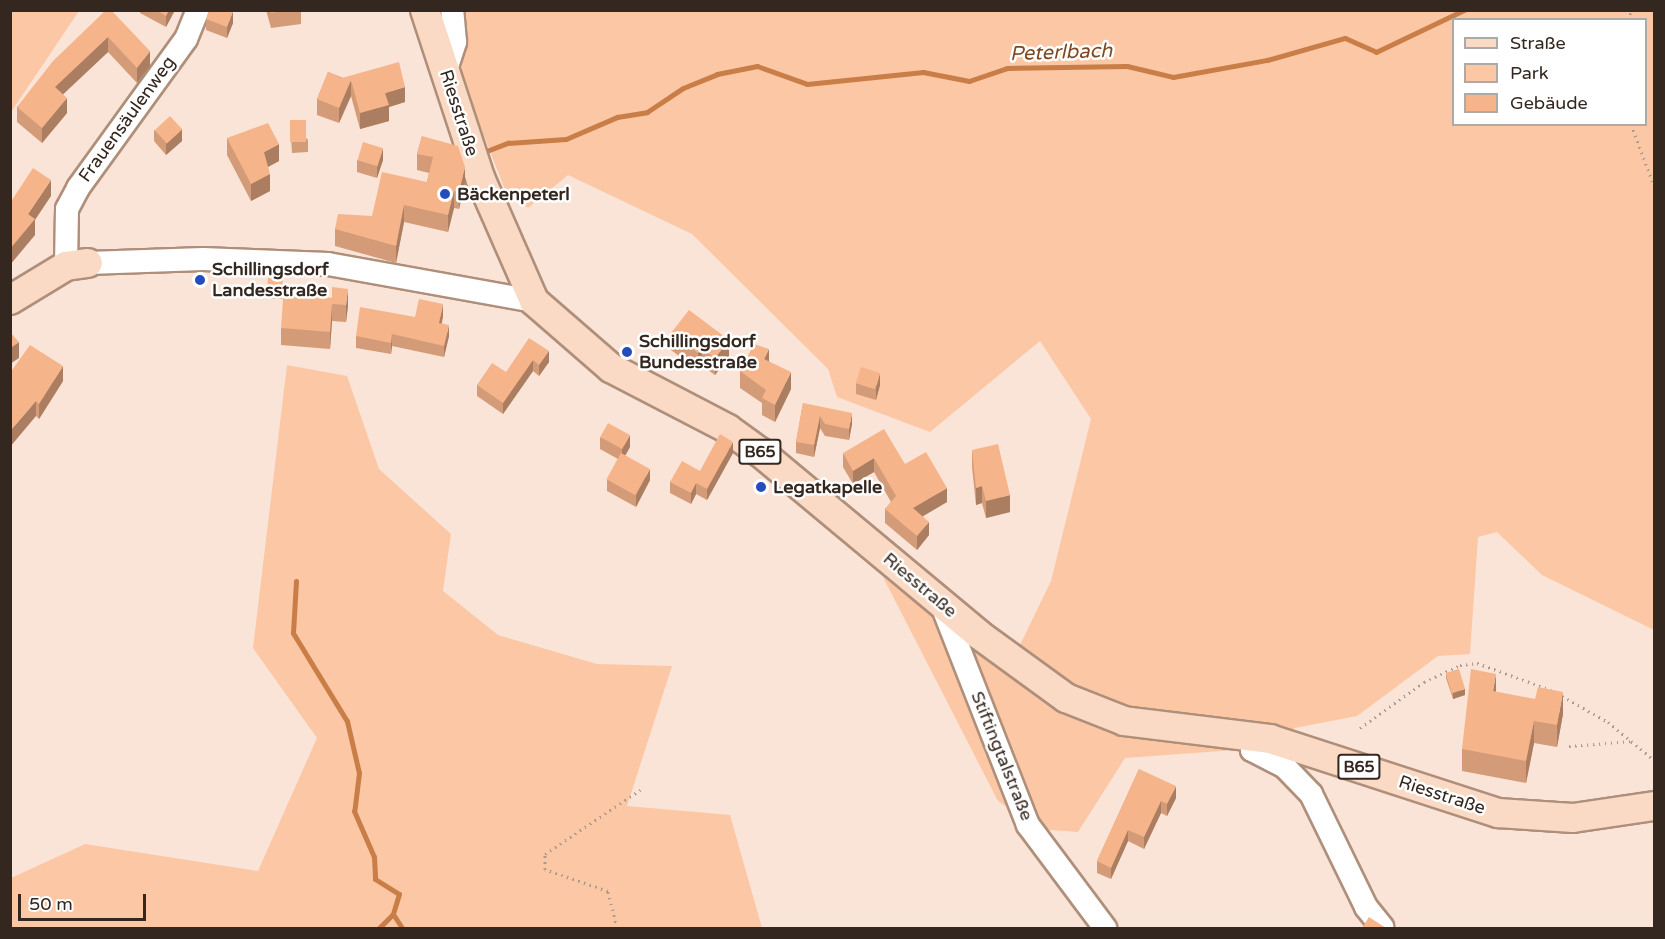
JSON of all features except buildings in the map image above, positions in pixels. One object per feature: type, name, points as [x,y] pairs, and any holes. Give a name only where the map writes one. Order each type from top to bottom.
[{"type":"main road","name":"Riesstraße","points":[[425,10],[481,180],[534,301],[612,368],[729,429],[761,453],[1025,672],[1093,712],[1254,736],[1498,813],[1573,818],[1654,806]]},
{"type":"main road","points":[[10,300],[77,265]]},
{"type":"street","name":"Frauensäulenweg","points":[[77,265],[67,209],[78,188],[186,39],[198,10]]},
{"type":"street","points":[[445,73],[454,42],[452,10]]},
{"type":"street","points":[[77,265],[203,259],[328,264],[534,301]]},
{"type":"street","name":"Stiftingtalstraße","points":[[940,601],[1028,825],[1105,928]]},
{"type":"street","points":[[1254,736],[1252,750],[1284,766],[1311,794],[1382,927]]},
{"type":"path","points":[[1632,126],[1654,186]]},
{"type":"path","points":[[1360,728],[1424,682],[1477,663],[1546,687],[1634,740],[1654,760]]},
{"type":"path","points":[[1569,746],[1634,740]]},
{"type":"path","points":[[617,928],[608,891],[545,869],[544,854],[640,790]]},
{"type":"green space","points":[[10,11],[79,11],[11,112]]},
{"type":"green space","points":[[460,11],[1654,11],[1654,630],[1542,575],[1497,532],[1478,537],[1470,654],[1438,656],[1357,716],[1295,728],[1262,748],[1125,758],[1078,832],[1039,829],[998,801],[883,577],[1006,674],[1051,581],[1091,419],[1040,341],[930,432],[837,397],[828,369],[692,234],[568,175],[528,208],[506,192],[462,80]]},
{"type":"green space","points":[[287,365],[347,376],[379,469],[451,534],[443,591],[498,635],[597,664],[672,666],[627,806],[730,815],[762,928],[11,928],[11,878],[85,844],[258,871],[317,738],[253,648]]},
{"type":"waterway","name":"Peterlbach","points":[[484,152],[508,143],[566,139],[617,117],[647,112],[683,88],[717,74],[757,66],[807,84],[923,72],[969,81],[1007,68],[1127,66],[1173,77],[1267,60],[1345,38],[1376,52],[1464,10]]},
{"type":"waterway","points":[[296,581],[293,633],[347,721],[359,773],[354,811],[374,857],[375,879],[399,894],[393,914],[379,928]]},
{"type":"waterway","points":[[393,914],[402,928]]},
{"type":"place","name":"Bäckenpeterl","points":[[445,194]]},
{"type":"place","name":"Schillingsdorf Landesstraße","points":[[200,280]]},
{"type":"place","name":"Schillingsdorf Bundesstraße","points":[[627,352]]},
{"type":"place","name":"Legatkapelle","points":[[761,487]]}]
